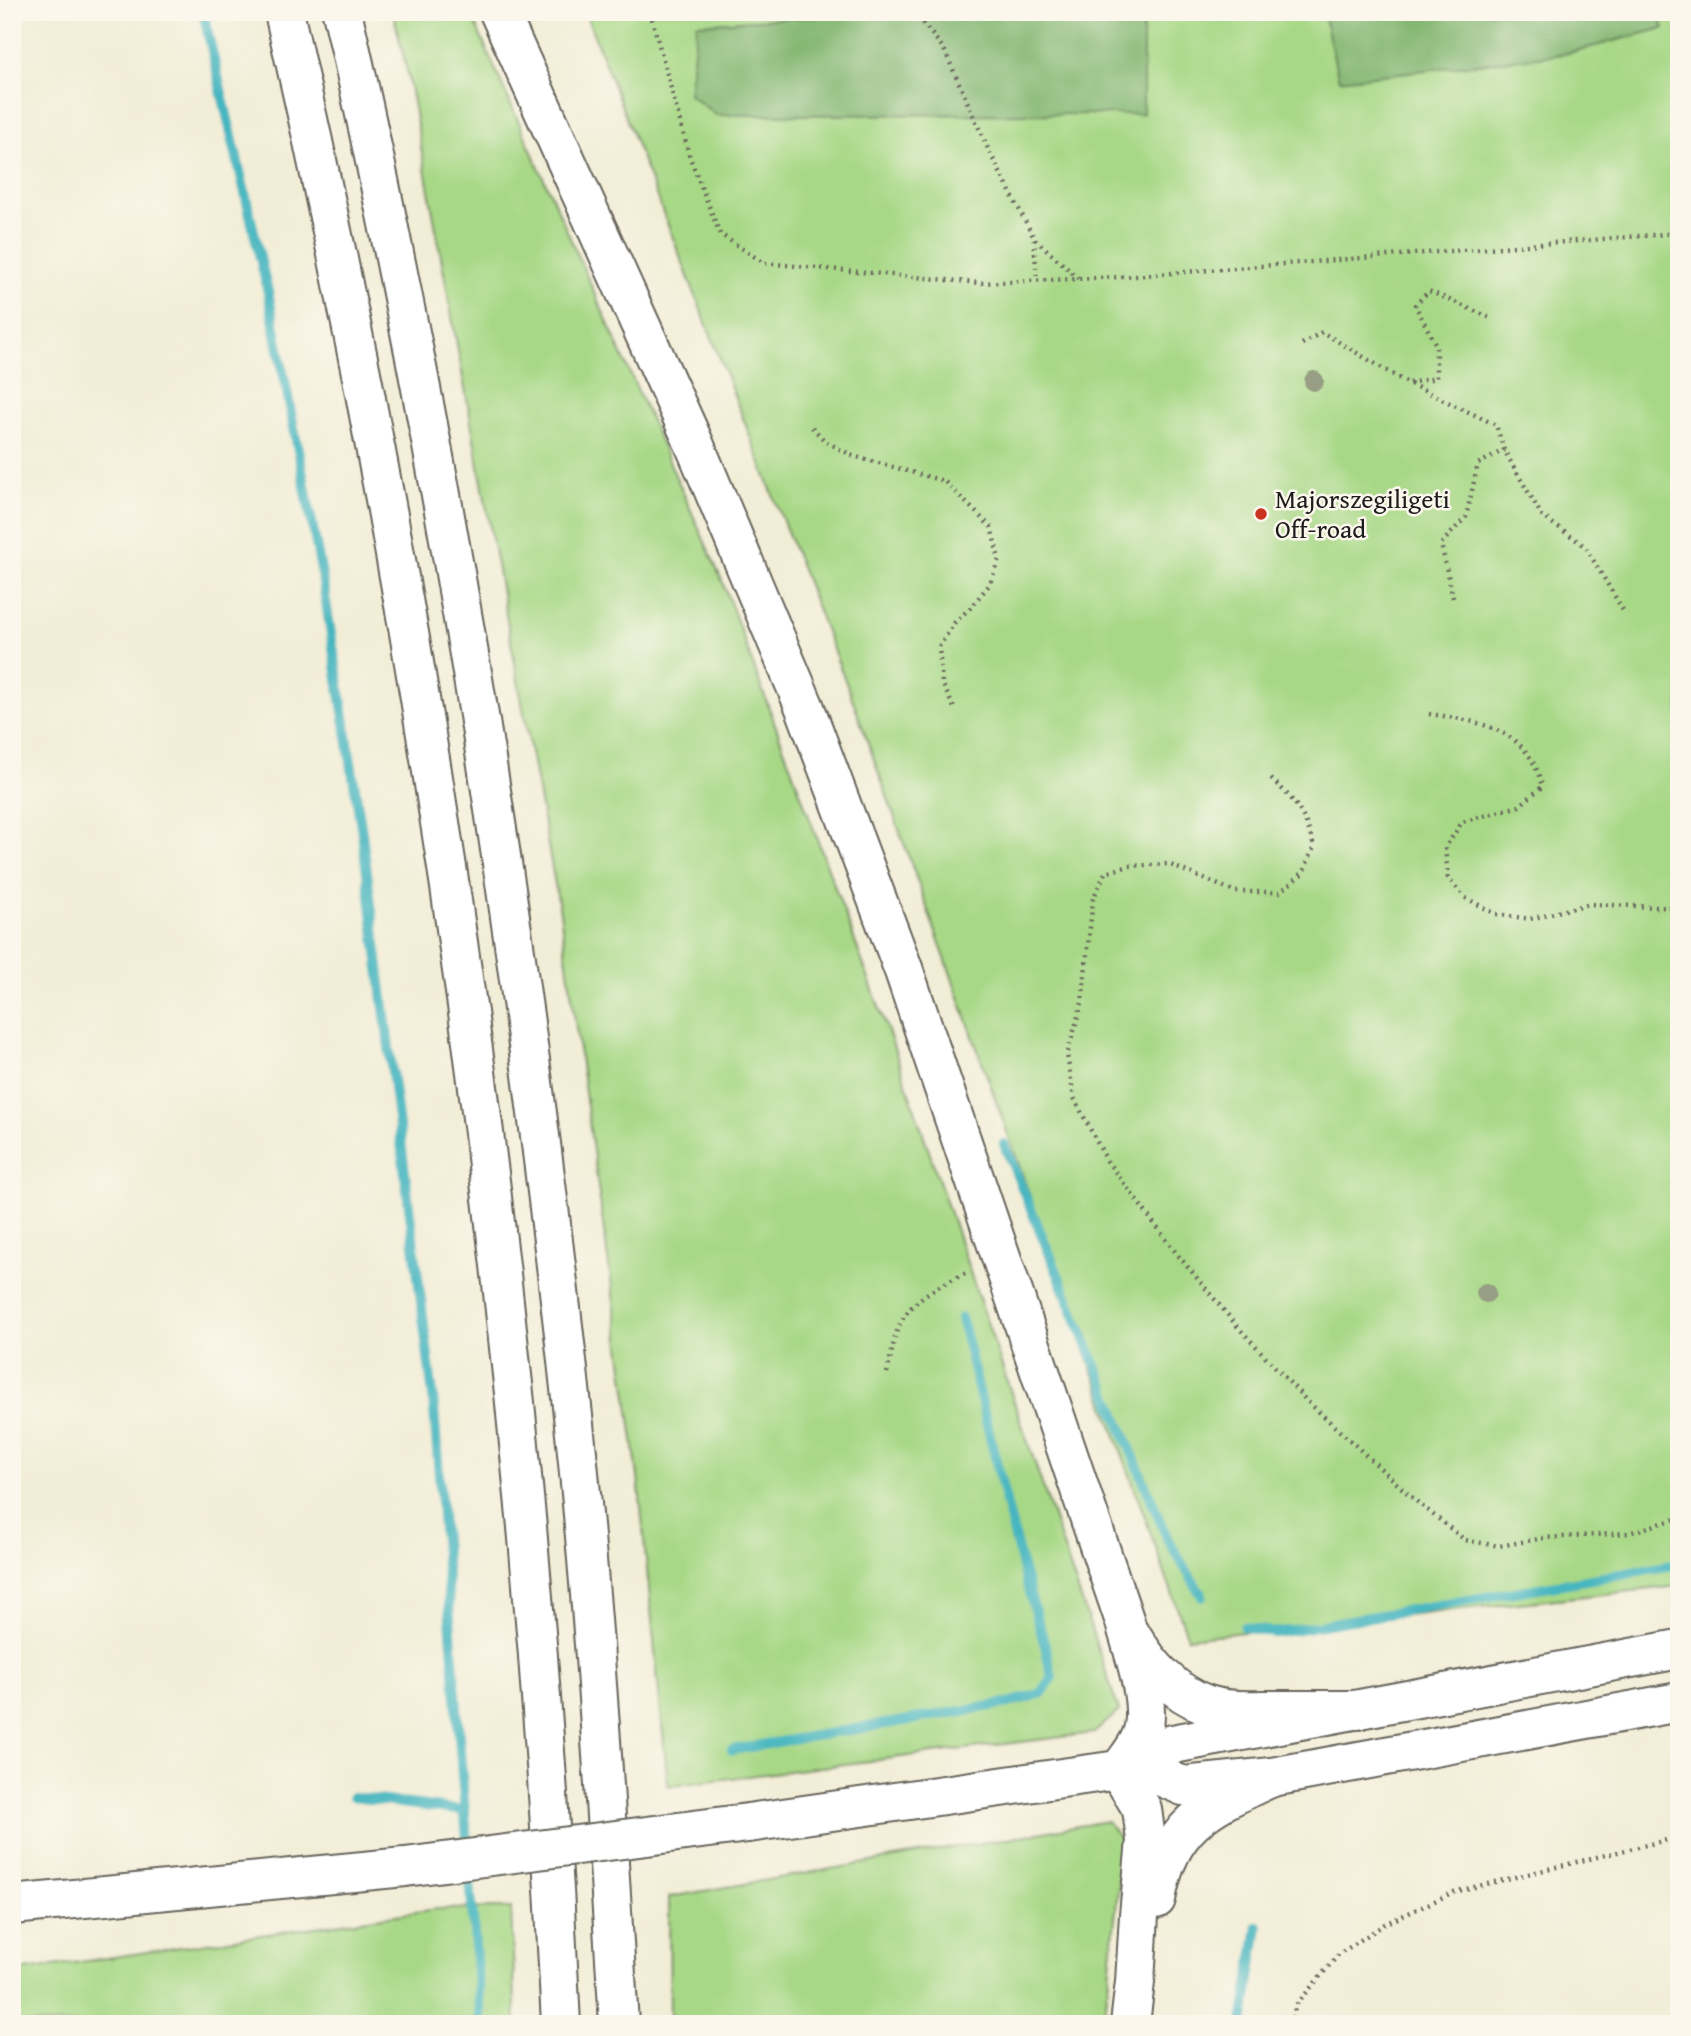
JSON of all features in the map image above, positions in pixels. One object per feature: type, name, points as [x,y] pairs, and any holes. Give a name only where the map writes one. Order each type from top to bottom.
[{"type":"main road","points":[[284,12],[341,273],[393,531],[459,947],[501,1265],[532,1568],[561,2024]]},
{"type":"main road","points":[[342,12],[447,519],[485,741],[517,955],[577,1458],[596,1666],[619,2024]]},
{"type":"main road","points":[[499,12],[692,441],[804,708],[904,971],[1125,1622],[1145,1702],[1141,1738],[1129,1769],[1142,1809],[1146,1840],[1136,1982]]},
{"type":"main road","points":[[1125,1622],[1144,1656],[1159,1674],[1204,1704],[1229,1710],[1357,1710]]},
{"type":"main road","points":[[12,1905],[405,1867],[748,1823],[1129,1769],[1172,1744],[1679,1650]]},
{"type":"main road","points":[[1129,1769],[1183,1786],[1272,1777],[1679,1702]]},
{"type":"main road","points":[[1130,2024],[1136,1982],[1157,1893],[1171,1851],[1186,1827],[1224,1800],[1272,1777]]},
{"type":"path","points":[[650,12],[690,158],[720,234],[764,263],[980,283],[1080,279],[1679,233]]},
{"type":"path","points":[[914,12],[944,49],[989,151],[1034,238],[1080,279]]},
{"type":"path","points":[[1034,238],[1037,281]]},
{"type":"path","points":[[1408,383],[1436,377],[1436,345],[1415,305],[1430,291],[1493,319]]},
{"type":"path","points":[[1302,344],[1322,332],[1408,383],[1496,425],[1504,450],[1521,475],[1542,516],[1585,546],[1625,612]]},
{"type":"path","points":[[812,428],[825,441],[853,456],[944,481],[991,527],[999,559],[990,584],[955,622],[939,647],[942,683],[955,710]]},
{"type":"path","points":[[1454,598],[1441,544],[1466,517],[1478,464],[1504,450]]},
{"type":"path","points":[[1429,714],[1463,719],[1495,728],[1525,750],[1538,767],[1542,787],[1519,807],[1462,821],[1445,848],[1448,878],[1466,898],[1496,914],[1530,919],[1589,904],[1679,908]]},
{"type":"path","points":[[1271,779],[1289,794],[1306,820],[1314,848],[1303,873],[1280,892],[1237,892],[1168,864],[1129,866],[1105,873],[1093,899],[1082,1003],[1067,1055],[1074,1098],[1107,1161],[1177,1254],[1237,1326],[1306,1400],[1416,1501],[1465,1540],[1499,1546],[1544,1538],[1629,1532],[1679,1518]]},
{"type":"path","points":[[887,1373],[900,1324],[918,1299],[941,1285],[1002,1258]]},
{"type":"path","points":[[1289,2024],[1297,2004],[1339,1954],[1385,1924],[1454,1892],[1679,1837]]},
{"type":"green space","points":[[393,12],[470,12],[723,583],[893,1045],[1119,1711],[1094,1733],[668,1786],[638,1476],[560,912],[408,75]]},
{"type":"green space","points":[[585,12],[1679,12],[1679,1586],[1188,1638],[852,698]]},
{"type":"green space","points":[[880,12],[1143,12],[1143,114],[716,115],[689,94],[697,24]]},
{"type":"green space","points":[[1323,12],[1658,12],[1664,28],[1564,54],[1339,80]]},
{"type":"green space","points":[[1107,1821],[1123,1842],[1104,2024],[670,2024],[669,1897]]},
{"type":"green space","points":[[511,1908],[516,2024],[12,2024],[12,1972],[436,1909]]},
{"type":"waterway","points":[[203,12],[268,292],[321,570],[362,833],[433,1396],[481,2024]]},
{"type":"waterway","points":[[1004,1144],[1168,1540],[1202,1596]]},
{"type":"waterway","points":[[732,1750],[1009,1703],[1042,1693],[1052,1678],[961,1318]]},
{"type":"waterway","points":[[1244,1627],[1275,1633],[1679,1564]]},
{"type":"waterway","points":[[353,1797],[465,1811]]},
{"type":"waterway","points":[[1243,2024],[1258,1926]]},
{"type":"place","name":"Majorszegiligeti Off-road","points":[[1261,514]]}]
